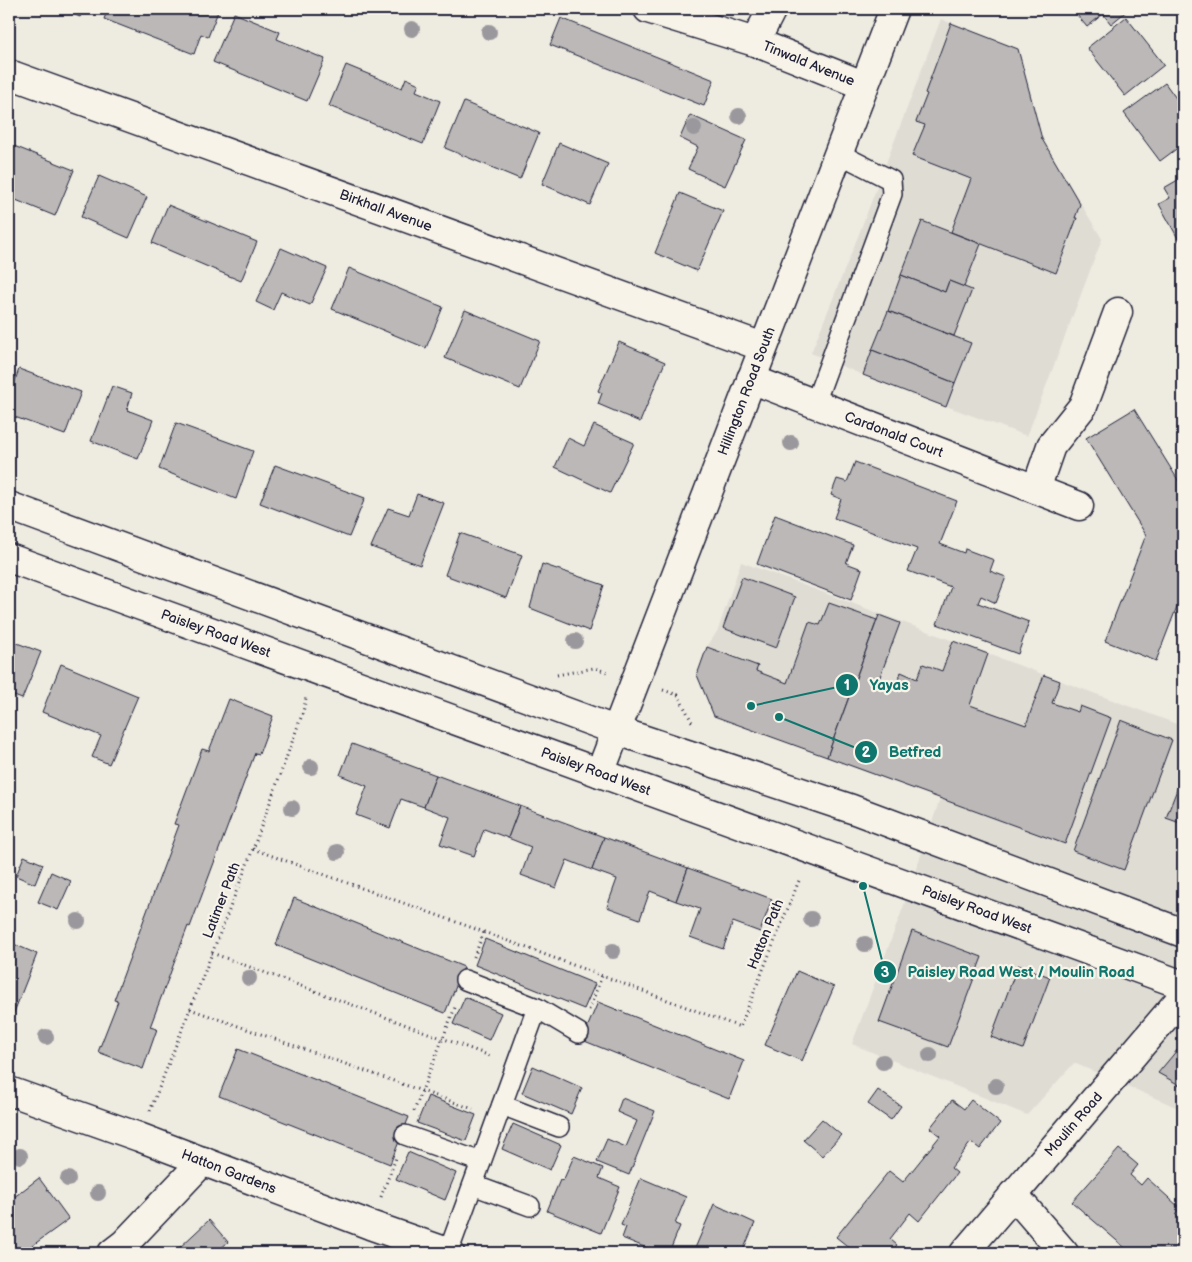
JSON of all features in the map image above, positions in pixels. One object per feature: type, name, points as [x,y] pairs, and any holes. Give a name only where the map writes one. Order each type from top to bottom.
[{"type":"street","name":"Tinwald Avenue","points":[[648,9],[755,42],[863,85]]},
{"type":"street","name":"Tinwald Avenue","points":[[755,42],[772,9]]},
{"type":"street","name":"Hillington Road South","points":[[600,773],[863,85],[894,9]]},
{"type":"street","name":"Birkhall Avenue","points":[[9,74],[763,347]]},
{"type":"street","points":[[1036,488],[1051,446],[1083,406],[1118,312]]},
{"type":"street","name":"Cardonald Court","points":[[751,379],[1079,506]]},
{"type":"street","points":[[9,506],[615,730],[852,809],[1183,933]]},
{"type":"street","name":"Paisley Road West","points":[[9,558],[1183,985]]},
{"type":"street","name":"Moulin Road","points":[[964,1253],[1183,996]]},
{"type":"street","name":"Hatton Gardens","points":[[9,1091],[139,1137],[449,1253]]},
{"type":"street","points":[[112,1253],[125,1244],[203,1161]]},
{"type":"street","points":[[1014,1194],[1064,1253]]},
{"type":"lane","points":[[815,404],[892,194],[891,180],[838,153]]},
{"type":"lane","points":[[465,980],[537,1008],[580,1033]]},
{"type":"lane","points":[[449,1253],[537,1008]]},
{"type":"lane","points":[[499,1111],[559,1127]]},
{"type":"lane","points":[[405,1134],[481,1162]]},
{"type":"lane","points":[[473,1185],[530,1206]]},
{"type":"path","name":"Latimer Path","points":[[139,1137],[253,849],[303,712],[314,668]]},
{"type":"path","points":[[253,849],[602,976],[580,1033]]},
{"type":"path","name":"Hatton Path","points":[[602,976],[740,1027],[812,849]]},
{"type":"path","points":[[370,1225],[484,932]]},
{"type":"path","points":[[212,953],[516,1065]]},
{"type":"path","points":[[190,1009],[423,1090],[499,1111]]},
{"type":"shaded area","points":[[941,19],[962,28],[1042,139],[1102,239],[1027,436],[863,375],[811,353],[859,234]]},
{"type":"shaded area","points":[[741,562],[1182,726],[1183,723],[1183,1110],[1074,1063],[1027,1115],[852,1044],[903,908],[940,799],[714,716],[697,675],[707,647],[718,630]]},
{"type":"building","points":[[61,9],[84,9],[80,17]]},
{"type":"building","points":[[108,9],[219,9],[208,37],[201,34],[194,54],[104,19]]},
{"type":"building","points":[[1072,9],[1129,9],[1111,24],[1103,14],[1087,27]]},
{"type":"building","points":[[234,13],[280,32],[277,39],[325,59],[307,101],[213,62]]},
{"type":"building","points":[[1126,17],[1164,65],[1125,96],[1087,48]]},
{"type":"building","points":[[561,18],[714,80],[704,106],[550,45]]},
{"type":"building","points":[[951,23],[1018,49],[1042,139],[1080,204],[1075,218],[1077,218],[1056,273],[951,232],[971,179],[912,156],[925,125],[916,122]]},
{"type":"building","points":[[346,65],[402,88],[406,78],[419,84],[416,91],[440,101],[423,144],[329,106]]},
{"type":"building","points":[[1165,83],[1183,108],[1183,144],[1160,161],[1124,113]]},
{"type":"building","points":[[464,102],[539,133],[520,179],[445,148]]},
{"type":"building","points":[[690,115],[746,140],[725,186],[688,169],[698,147],[680,138]]},
{"type":"building","points":[[559,143],[608,164],[590,205],[542,184]]},
{"type":"building","points":[[9,144],[74,170],[55,216],[11,198],[9,203]]},
{"type":"building","points":[[99,176],[147,197],[129,238],[81,217]]},
{"type":"building","points":[[1183,177],[1183,240],[1180,242],[1159,204],[1170,198],[1164,188]]},
{"type":"building","points":[[680,193],[723,211],[697,271],[655,253]]},
{"type":"building","points":[[168,205],[257,242],[241,281],[152,243]]},
{"type":"building","points":[[922,221],[981,244],[964,287],[949,281],[945,292],[901,275]]},
{"type":"building","points":[[281,248],[327,268],[310,305],[281,292],[273,310],[256,302]]},
{"type":"building","points":[[349,268],[443,307],[426,348],[332,309]]},
{"type":"building","points":[[901,275],[945,292],[949,281],[972,290],[954,336],[888,311]]},
{"type":"building","points":[[465,310],[540,341],[520,389],[445,358]]},
{"type":"building","points":[[888,311],[971,343],[955,383],[872,350]]},
{"type":"building","points":[[619,342],[665,362],[640,422],[598,404],[602,393],[598,391]]},
{"type":"building","points":[[872,350],[955,383],[946,407],[863,375]]},
{"type":"building","points":[[19,369],[81,392],[65,435],[9,415],[9,398]]},
{"type":"building","points":[[112,386],[132,393],[127,410],[153,420],[138,459],[91,441]]},
{"type":"building","points":[[1134,409],[1183,488],[1183,591],[1156,661],[1105,641],[1146,535],[1086,438]]},
{"type":"building","points":[[176,423],[253,451],[236,499],[159,469]]},
{"type":"building","points":[[594,425],[634,443],[610,493],[555,467],[568,438],[584,446]]},
{"type":"building","points":[[855,462],[957,501],[940,544],[964,553],[965,549],[994,560],[990,571],[1006,577],[996,603],[981,596],[978,603],[1029,622],[1018,654],[937,624],[951,587],[908,571],[917,549],[834,518],[841,499],[831,495],[837,479],[847,482]]},
{"type":"building","points":[[275,465],[365,498],[349,537],[260,503]]},
{"type":"building","points":[[417,494],[444,503],[420,565],[371,547],[388,508],[409,515]]},
{"type":"building","points":[[775,515],[853,545],[846,563],[862,569],[851,600],[757,564]]},
{"type":"building","points":[[460,533],[522,555],[506,598],[445,575]]},
{"type":"building","points":[[542,564],[604,585],[589,631],[530,608]]},
{"type":"building","points":[[742,577],[795,597],[776,648],[723,628]]},
{"type":"building","points":[[829,603],[877,620],[827,757],[714,716],[697,675],[707,647],[758,666],[756,671],[787,683],[809,622],[820,625]]},
{"type":"building","points":[[879,615],[900,623],[878,682],[895,688],[901,672],[917,679],[923,664],[942,671],[953,641],[988,654],[970,705],[1026,725],[1044,675],[1060,681],[1052,703],[1078,712],[1080,706],[1111,718],[1065,844],[827,757]]},
{"type":"building","points":[[9,640],[41,652],[22,699],[9,694]]},
{"type":"building","points":[[61,664],[138,696],[109,764],[92,757],[101,736],[42,712]]},
{"type":"building","points":[[229,699],[273,716],[259,754],[255,753],[190,927],[188,926],[150,1027],[157,1029],[143,1069],[98,1052],[118,1001],[114,1000],[179,825],[174,824],[202,749],[209,751]]},
{"type":"building","points":[[1121,720],[1172,740],[1124,870],[1073,851]]},
{"type":"building","points":[[352,744],[436,775],[424,807],[401,799],[390,828],[356,815],[367,786],[340,775]]},
{"type":"building","points":[[1183,774],[1183,824],[1166,818]]},
{"type":"building","points":[[436,775],[520,806],[508,838],[484,829],[474,856],[440,844],[450,817],[424,807]]},
{"type":"building","points":[[520,806],[604,837],[592,870],[567,860],[556,888],[521,875],[531,847],[508,838]]},
{"type":"building","points":[[604,837],[688,868],[676,901],[650,891],[640,919],[607,907],[617,879],[592,870]]},
{"type":"building","points":[[24,856],[43,864],[35,884],[16,876]]},
{"type":"building","points":[[688,868],[772,899],[760,932],[733,922],[723,949],[690,937],[700,909],[676,901]]},
{"type":"building","points":[[51,872],[71,881],[58,910],[38,902]]},
{"type":"building","points":[[294,898],[464,967],[445,1013],[276,945]]},
{"type":"building","points":[[912,931],[982,957],[948,1047],[879,1022]]},
{"type":"building","points":[[485,939],[595,984],[584,1009],[475,965]]},
{"type":"building","points":[[9,942],[37,954],[11,1020],[9,1019]]},
{"type":"building","points":[[1018,965],[1050,977],[1023,1049],[991,1037]]},
{"type":"building","points":[[797,971],[834,987],[802,1061],[765,1045]]},
{"type":"building","points":[[465,997],[501,1013],[489,1040],[453,1024]]},
{"type":"building","points":[[598,1002],[744,1061],[729,1099],[582,1040]]},
{"type":"building","points":[[1183,1043],[1183,1087],[1158,1073]]},
{"type":"building","points":[[238,1049],[409,1117],[390,1164],[219,1096]]},
{"type":"building","points":[[533,1066],[582,1088],[571,1114],[522,1093]]},
{"type":"building","points":[[878,1090],[901,1106],[891,1120],[868,1104]]},
{"type":"building","points":[[428,1096],[476,1115],[466,1141],[417,1123]]},
{"type":"building","points":[[622,1098],[655,1111],[629,1175],[597,1162],[607,1139],[626,1147],[637,1121],[617,1112]]},
{"type":"building","points":[[952,1100],[964,1109],[971,1100],[1000,1123],[980,1149],[971,1142],[951,1168],[957,1173],[919,1221],[910,1213],[890,1239],[897,1245],[890,1253],[856,1253],[836,1237],[889,1171],[903,1182],[940,1136],[930,1128]]},
{"type":"building","points":[[822,1119],[841,1135],[822,1156],[803,1140]]},
{"type":"building","points":[[513,1124],[561,1145],[550,1170],[502,1149]]},
{"type":"building","points":[[1119,1149],[1138,1165],[1130,1175],[1141,1185],[1147,1178],[1180,1208],[1175,1214],[1183,1221],[1183,1253],[1131,1253],[1072,1202]]},
{"type":"building","points":[[408,1152],[456,1173],[445,1200],[396,1179]]},
{"type":"building","points":[[574,1156],[603,1168],[599,1178],[620,1187],[601,1233],[547,1211],[560,1180],[563,1181]]},
{"type":"building","points":[[39,1178],[69,1219],[22,1253],[9,1253],[9,1201]]},
{"type":"building","points":[[641,1178],[686,1197],[675,1224],[680,1226],[669,1253],[659,1253],[622,1238],[626,1227],[621,1225]]},
{"type":"building","points":[[714,1204],[755,1223],[742,1253],[693,1253]]},
{"type":"building","points":[[209,1220],[228,1242],[216,1253],[182,1253],[178,1249]]},
{"type":"place","name":"Yayas","points":[[751,706]]},
{"type":"place","name":"Betfred","points":[[779,717]]},
{"type":"place","name":"Paisley Road West / Moulin Road","points":[[863,886]]}]
